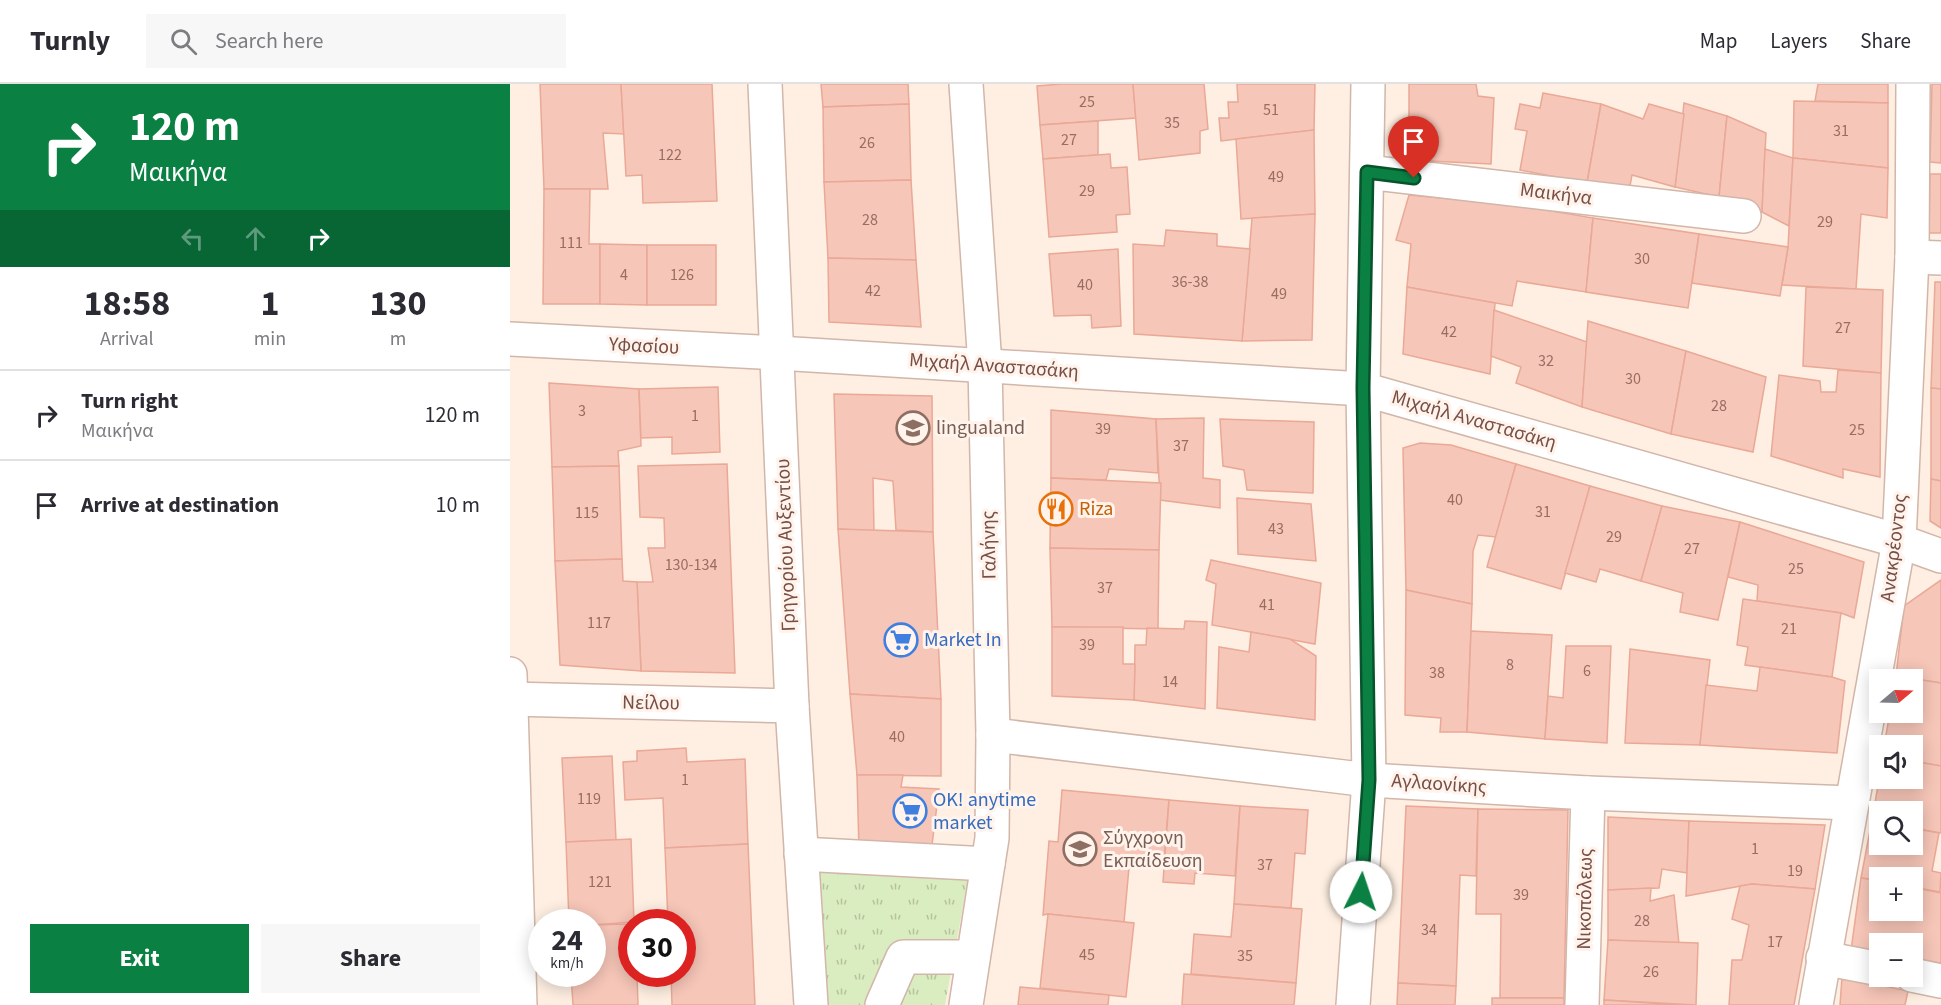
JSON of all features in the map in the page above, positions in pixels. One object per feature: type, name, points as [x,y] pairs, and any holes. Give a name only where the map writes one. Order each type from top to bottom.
[{"type":"street","name":"Γρηγορίου Αυξεντίου","points":[[765,84],[792,706],[811,1005]]},
{"type":"street","name":"Γαλήνης","points":[[966,84],[985,366],[993,735],[992,838],[966,1005]]},
{"type":"street","points":[[1353,1005],[1369,780],[1363,388],[1368,84]]},
{"type":"street","name":"Ανακρέοντος","points":[[1816,1005],[1899,541],[1926,258],[1913,84]]},
{"type":"street","name":"Μαικήνα","points":[[1367,172],[1744,216]]},
{"type":"street","name":"Υφασίου","points":[[510,339],[778,353]]},
{"type":"street","name":"Μιχαήλ Αναστασάκη","points":[[778,353],[1363,388],[1899,541],[1941,556]]},
{"type":"street","points":[[510,674],[513,908],[520,1005]]},
{"type":"street","name":"Νείλου","points":[[510,700],[792,706]]},
{"type":"street","name":"Αγλαονίκης","points":[[993,735],[1369,780],[1588,794],[1852,803]]},
{"type":"street","name":"Νικοπόλεως","points":[[1582,1005],[1588,794]]},
{"type":"street","points":[[801,854],[988,864]]},
{"type":"street","points":[[882,1005],[903,957],[973,957]]},
{"type":"street","points":[[1823,958],[1869,967]]},
{"type":"street","points":[[1923,977],[1941,981]]},
{"type":"green space","points":[[815,861],[970,868],[945,1005],[823,1005]]},
{"type":"building","points":[[540,84],[621,84],[624,134],[603,133],[608,189],[544,189]]},
{"type":"building","points":[[621,84],[712,84],[717,201],[643,203],[642,175],[626,176]]},
{"type":"building","points":[[821,84],[908,84],[909,104],[823,107]]},
{"type":"building","points":[[1133,84],[1136,118],[1040,125],[1037,86]]},
{"type":"building","points":[[1133,84],[1204,84],[1208,129],[1200,131],[1200,153],[1139,160]]},
{"type":"building","points":[[1237,84],[1315,84],[1314,130],[1221,141],[1219,118],[1229,118],[1228,102],[1238,102]]},
{"type":"building","points":[[1409,84],[1476,84],[1478,96],[1494,98],[1491,164],[1409,160]]},
{"type":"building","points":[[1818,84],[1888,84],[1888,103],[1815,101]]},
{"type":"building","points":[[1932,84],[1941,84],[1941,163],[1930,162]]},
{"type":"building","points":[[1543,93],[1601,104],[1587,183],[1520,170],[1527,131],[1515,129],[1520,104],[1540,108]]},
{"type":"building","points":[[1794,101],[1888,103],[1888,168],[1793,158]]},
{"type":"building","points":[[1684,103],[1727,116],[1719,197],[1675,187]]},
{"type":"building","points":[[909,104],[911,180],[824,182],[823,107]]},
{"type":"building","points":[[1601,104],[1643,119],[1649,104],[1684,114],[1675,187],[1632,175],[1629,191],[1587,183]]},
{"type":"building","points":[[1727,116],[1766,133],[1762,212],[1719,197]]},
{"type":"building","points":[[1098,121],[1098,155],[1043,159],[1040,125]]},
{"type":"building","points":[[1314,130],[1315,214],[1241,219],[1236,139]]},
{"type":"building","points":[[1765,149],[1793,158],[1789,226],[1762,212]]},
{"type":"building","points":[[1110,154],[1111,168],[1127,167],[1130,214],[1116,215],[1117,232],[1049,237],[1043,159]]},
{"type":"building","points":[[1793,158],[1888,168],[1887,218],[1861,214],[1856,289],[1782,285],[1788,247]]},
{"type":"building","points":[[1930,174],[1941,174],[1941,233],[1929,233]]},
{"type":"building","points":[[911,180],[916,260],[828,258],[824,182]]},
{"type":"building","points":[[544,189],[590,189],[589,244],[600,244],[600,304],[543,304]]},
{"type":"building","points":[[1409,195],[1517,205],[1593,218],[1586,292],[1517,281],[1512,306],[1407,287],[1411,244],[1396,240]]},
{"type":"building","points":[[1315,214],[1312,340],[1242,341],[1252,218]]},
{"type":"building","points":[[1593,218],[1699,234],[1688,308],[1586,292]]},
{"type":"building","points":[[1166,230],[1217,234],[1217,246],[1250,249],[1242,341],[1134,334],[1133,244],[1164,246]]},
{"type":"building","points":[[1699,234],[1788,247],[1780,296],[1692,283]]},
{"type":"building","points":[[600,244],[647,245],[647,305],[600,304]]},
{"type":"building","points":[[647,245],[716,245],[716,305],[647,305]]},
{"type":"building","points":[[1118,249],[1121,326],[1092,328],[1091,315],[1054,316],[1049,254]]},
{"type":"building","points":[[828,258],[916,260],[921,327],[829,322]]},
{"type":"building","points":[[1935,282],[1941,282],[1941,389],[1931,388]]},
{"type":"building","points":[[1407,287],[1495,303],[1490,374],[1403,354]]},
{"type":"building","points":[[1806,287],[1883,290],[1881,373],[1803,366]]},
{"type":"building","points":[[1494,310],[1587,342],[1582,407],[1516,383],[1521,367],[1491,356]]},
{"type":"building","points":[[1588,321],[1686,351],[1671,434],[1582,407]]},
{"type":"building","points":[[1686,351],[1766,377],[1753,452],[1671,434]]},
{"type":"building","points":[[1838,370],[1881,373],[1880,477],[1843,469],[1843,478],[1771,456],[1779,375],[1820,381],[1821,392],[1836,392]]},
{"type":"building","points":[[549,383],[639,389],[641,446],[618,451],[619,466],[552,467]]},
{"type":"building","points":[[718,387],[720,452],[672,454],[672,437],[641,438],[639,389]]},
{"type":"building","points":[[1931,388],[1941,389],[1941,481],[1931,479]]},
{"type":"building","points":[[834,394],[932,396],[933,532],[896,530],[893,481],[873,478],[874,531],[838,529]]},
{"type":"building","points":[[1051,410],[1156,419],[1158,473],[1109,469],[1106,480],[1051,478]]},
{"type":"building","points":[[1204,418],[1203,478],[1220,480],[1220,508],[1160,500],[1156,419]]},
{"type":"building","points":[[1220,419],[1314,422],[1313,493],[1247,490],[1244,470],[1223,466]]},
{"type":"building","points":[[1420,443],[1451,445],[1516,464],[1496,537],[1478,535],[1473,551],[1472,604],[1406,590],[1403,448]]},
{"type":"building","points":[[727,464],[735,673],[641,671],[637,582],[653,582],[648,548],[665,548],[664,518],[640,517],[638,466]]},
{"type":"building","points":[[1516,464],[1590,486],[1561,589],[1487,567]]},
{"type":"building","points":[[619,466],[622,559],[555,561],[552,467]]},
{"type":"building","points":[[1051,478],[1161,483],[1159,550],[1050,548]]},
{"type":"building","points":[[1931,479],[1941,481],[1941,528],[1930,521]]},
{"type":"building","points":[[1590,486],[1662,506],[1641,581],[1600,569],[1596,582],[1565,573]]},
{"type":"building","points":[[1237,498],[1311,504],[1316,561],[1238,554]]},
{"type":"building","points":[[1662,506],[1740,522],[1718,620],[1680,612],[1683,593],[1641,581]]},
{"type":"building","points":[[1740,522],[1864,562],[1854,618],[1841,613],[1757,601],[1758,585],[1728,577]]},
{"type":"building","points":[[838,529],[933,532],[941,699],[850,694]]},
{"type":"building","points":[[1050,548],[1159,550],[1158,629],[1052,627]]},
{"type":"building","points":[[622,559],[623,581],[637,582],[641,671],[560,665],[555,561]]},
{"type":"building","points":[[1211,560],[1321,583],[1315,644],[1212,625],[1216,584],[1206,580]]},
{"type":"building","points":[[1941,580],[1941,683],[1923,680],[1923,669],[1897,669],[1904,606]]},
{"type":"building","points":[[1406,590],[1472,604],[1467,732],[1440,732],[1441,718],[1405,715]]},
{"type":"building","points":[[1743,599],[1841,613],[1832,677],[1745,665],[1748,647],[1737,645]]},
{"type":"building","points":[[1185,621],[1207,622],[1205,709],[1134,700],[1135,645],[1146,645],[1147,628],[1184,629]]},
{"type":"building","points":[[1052,627],[1123,627],[1123,664],[1135,664],[1134,700],[1052,696]]},
{"type":"building","points":[[1471,631],[1552,635],[1545,739],[1467,732]]},
{"type":"building","points":[[1251,632],[1290,639],[1316,656],[1315,720],[1217,708],[1219,647],[1249,652]]},
{"type":"building","points":[[1566,646],[1611,646],[1607,743],[1545,739],[1548,696],[1563,698]]},
{"type":"building","points":[[1630,649],[1710,660],[1700,745],[1625,743]]},
{"type":"building","points":[[1760,667],[1832,677],[1845,681],[1837,753],[1700,745],[1706,685],[1757,691]]},
{"type":"building","points":[[1923,680],[1941,683],[1941,766],[1923,763],[1923,735],[1886,735],[1888,723],[1923,723]]},
{"type":"building","points":[[850,694],[941,699],[941,776],[857,775]]},
{"type":"building","points":[[686,748],[687,762],[745,759],[748,844],[665,848],[663,798],[625,800],[623,762],[637,761],[637,751]]},
{"type":"building","points":[[612,756],[616,840],[566,842],[562,758]]},
{"type":"building","points":[[1923,763],[1941,766],[1941,833],[1923,830],[1923,801],[1875,801],[1877,789],[1923,789]]},
{"type":"building","points":[[857,775],[903,775],[901,787],[939,789],[931,853],[859,849]]},
{"type":"building","points":[[1062,790],[1169,800],[1164,860],[1130,857],[1124,922],[1043,915],[1049,841],[1058,842]]},
{"type":"building","points":[[1169,800],[1240,806],[1235,876],[1195,873],[1194,884],[1163,882]]},
{"type":"building","points":[[1240,806],[1308,810],[1305,854],[1295,853],[1291,908],[1234,904]]},
{"type":"building","points":[[1406,806],[1478,809],[1476,876],[1460,875],[1456,986],[1398,983]]},
{"type":"building","points":[[1478,809],[1568,810],[1564,998],[1500,998],[1501,914],[1476,914]]},
{"type":"building","points":[[1608,817],[1689,821],[1687,873],[1662,869],[1659,888],[1608,890]]},
{"type":"building","points":[[1689,821],[1825,825],[1815,889],[1752,884],[1686,896]]},
{"type":"building","points":[[1923,830],[1939,833],[1932,871],[1941,873],[1940,892],[1923,889],[1923,867],[1869,867],[1869,879],[1861,878],[1869,836],[1869,855],[1923,855]]},
{"type":"building","points":[[631,839],[634,909],[618,909],[618,923],[606,924],[606,909],[569,909],[566,842]]},
{"type":"building","points":[[748,844],[755,1005],[672,1005],[671,987],[696,987],[696,909],[667,909],[665,848]]},
{"type":"building","points":[[1861,878],[1869,879],[1869,921],[1923,921],[1923,889],[1941,893],[1941,963],[1923,961],[1923,933],[1869,933],[1869,952],[1851,950]]},
{"type":"building","points":[[1752,884],[1815,889],[1794,1005],[1729,1005],[1732,960],[1742,960],[1749,925],[1732,919],[1740,886]]},
{"type":"building","points":[[1651,888],[1650,901],[1674,895],[1679,944],[1608,940],[1608,890]]},
{"type":"building","points":[[1234,904],[1302,909],[1296,983],[1191,974],[1194,934],[1231,937]]},
{"type":"building","points":[[1048,914],[1134,923],[1126,997],[1040,988]]},
{"type":"building","points":[[618,924],[618,987],[637,987],[638,1005],[573,1005],[572,987],[606,987],[606,925]]},
{"type":"building","points":[[1608,940],[1698,943],[1696,1005],[1604,1000]]},
{"type":"building","points":[[1184,974],[1296,983],[1294,1005],[1182,1005]]},
{"type":"building","points":[[1842,977],[1869,983],[1869,987],[1889,987],[1908,991],[1905,1005],[1840,1005]]},
{"type":"building","points":[[1398,983],[1456,986],[1455,1005],[1397,1005]]},
{"type":"building","points":[[1020,987],[1109,995],[1108,1005],[1018,1005]]},
{"type":"building","points":[[1492,998],[1564,998],[1564,1005],[1492,1005]]},
{"type":"building","points":[[1604,1000],[1681,1005],[1604,1005]]},
{"type":"place","name":"lingualand","points":[[913,428]]},
{"type":"place","name":"Riza","points":[[1056,509]]},
{"type":"place","name":"Market In","points":[[901,640]]},
{"type":"place","name":"OK! anytime market","points":[[910,811]]},
{"type":"place","name":"Σύγχρονη Εκπαίδευση","points":[[1080,849]]},
{"type":"route","points":[[1361,892],[1369,780],[1363,388],[1367,172],[1414,178]]}]
